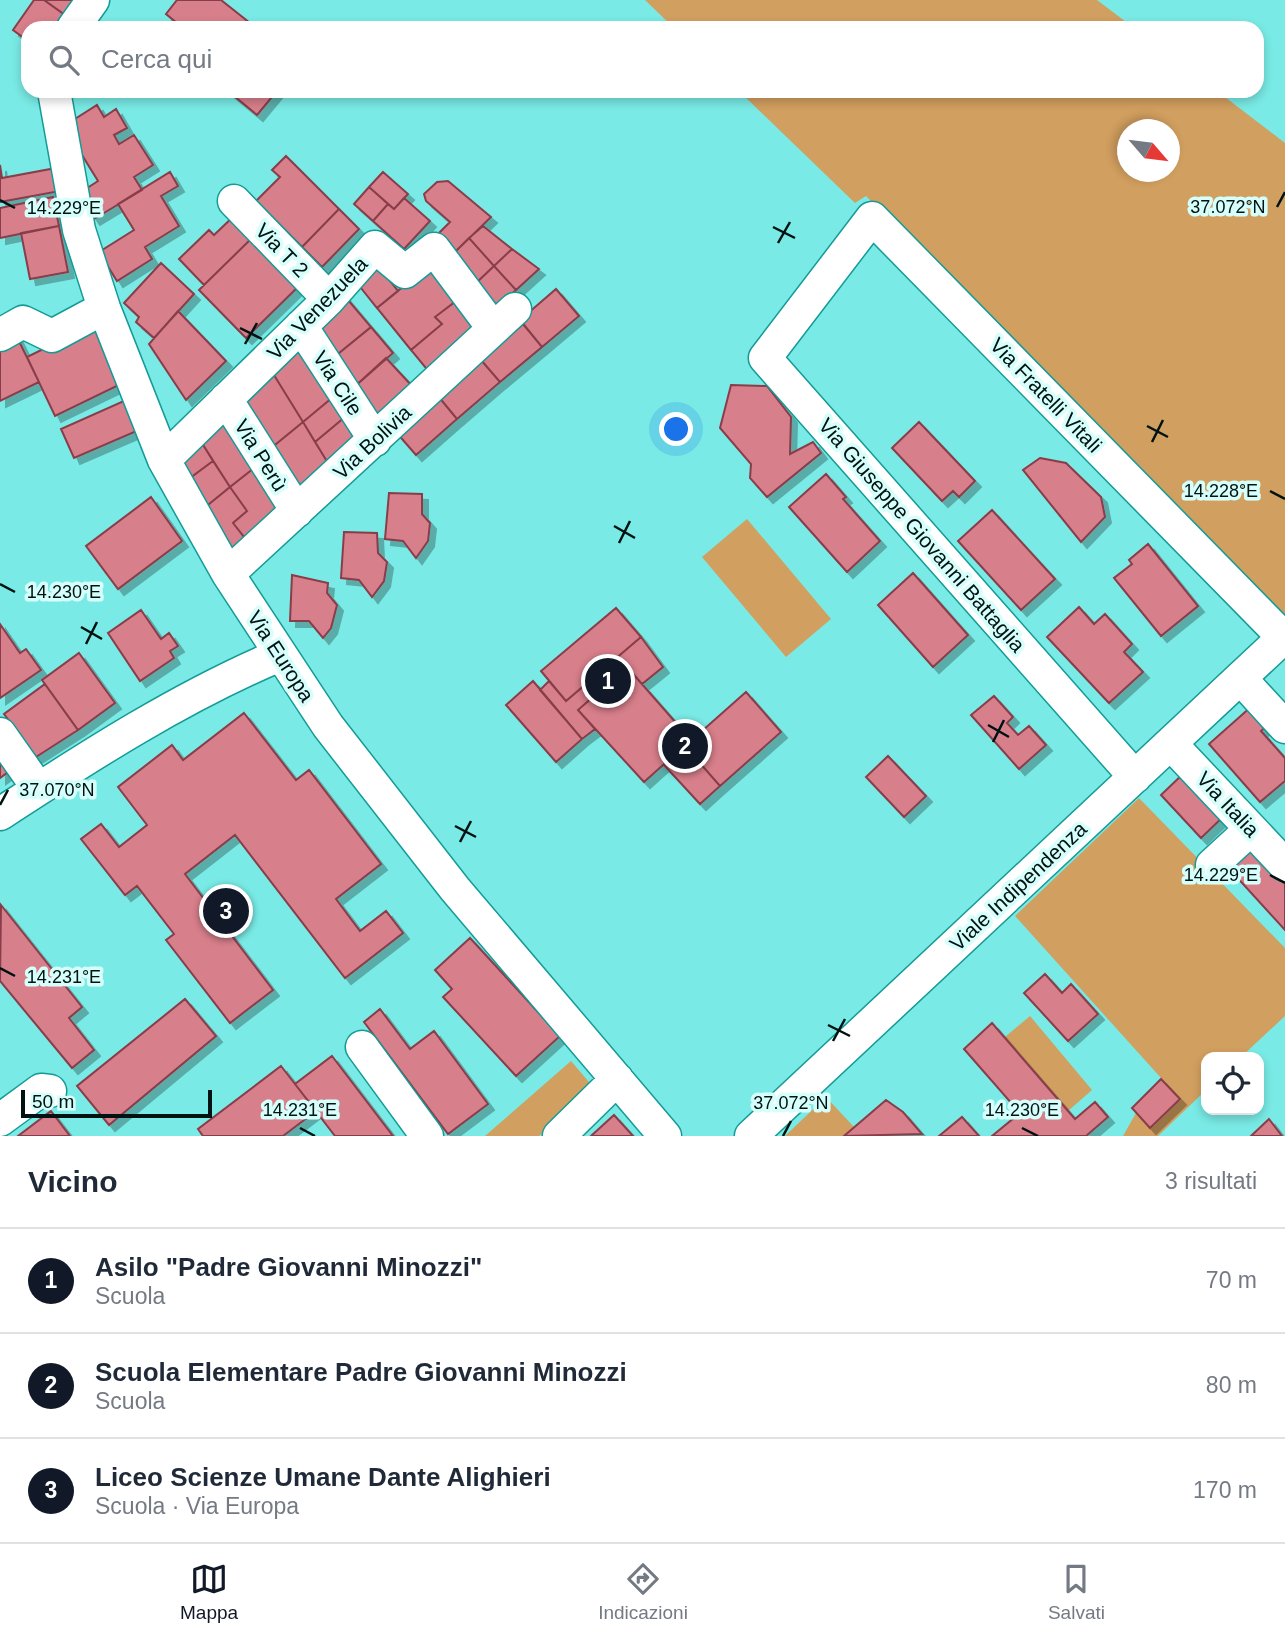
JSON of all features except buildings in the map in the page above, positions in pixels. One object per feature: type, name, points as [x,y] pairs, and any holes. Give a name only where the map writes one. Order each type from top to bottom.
[{"type":"street","points":[[77,21],[93,0]]},
{"type":"street","name":"Via Europa","points":[[55,98],[79,230],[104,309],[164,460],[228,574],[328,726],[455,889],[665,1136]]},
{"type":"street","name":"Via T 2","points":[[234,201],[330,299]]},
{"type":"street","name":"Via Fratelli Vitali","points":[[816,290],[873,218],[1284,637]]},
{"type":"street","name":"Via Venezuela","points":[[164,460],[330,299],[375,247],[405,272],[434,249],[504,319]]},
{"type":"street","name":"Via Giuseppe Giovanni Battaglia","points":[[816,290],[765,358],[1135,777]]},
{"type":"street","points":[[0,335],[23,322],[52,336],[104,309]]},
{"type":"street","name":"Via Bolivia","points":[[228,574],[504,319]]},
{"type":"street","name":"Via Cile","points":[[301,326],[375,440]]},
{"type":"street","name":"Via Perù","points":[[226,399],[297,510]]},
{"type":"street","name":"Viale Indipendenza","points":[[751,1136],[1284,637]]},
{"type":"street","points":[[0,814],[38,788],[230,676],[280,655]]},
{"type":"street","points":[[1241,679],[1285,727]]},
{"type":"street","points":[[0,734],[38,788]]},
{"type":"street","name":"Via Italia","points":[[1171,744],[1285,865]]},
{"type":"street","points":[[1212,865],[1251,829]]},
{"type":"street","points":[[362,1047],[427,1136]]},
{"type":"street","points":[[559,1136],[617,1079]]},
{"type":"street","points":[[0,1120],[41,1090],[50,1091]]},
{"type":"shaded area","points":[[645,0],[1097,0],[1125,21],[667,21]]},
{"type":"shaded area","points":[[746,98],[1226,98],[1285,143],[1285,614],[1280,619],[866,196],[855,203]]},
{"type":"shaded area","points":[[747,519],[831,619],[786,657],[702,557]]},
{"type":"shaded area","points":[[1139,798],[1285,948],[1285,1016],[1246,1052],[1201,1052],[1201,1095],[1158,1136],[1123,1136],[1136,1113],[1150,1127],[1180,1099],[1015,916]]},
{"type":"shaded area","points":[[1030,1016],[1092,1090],[1068,1111],[1005,1037]]},
{"type":"shaded area","points":[[571,1061],[594,1088],[539,1136],[485,1136]]},
{"type":"shaded area","points":[[826,1097],[854,1127],[844,1136],[785,1136]]},
{"type":"place","name":"Asilo \"Padre Giovanni Minozzi\"","points":[[608,681]]},
{"type":"place","name":"Scuola Elementare Padre Giovanni Minozzi","points":[[685,746]]},
{"type":"place","name":"Liceo Scienze Umane Dante Alighieri","points":[[226,911]]}]
